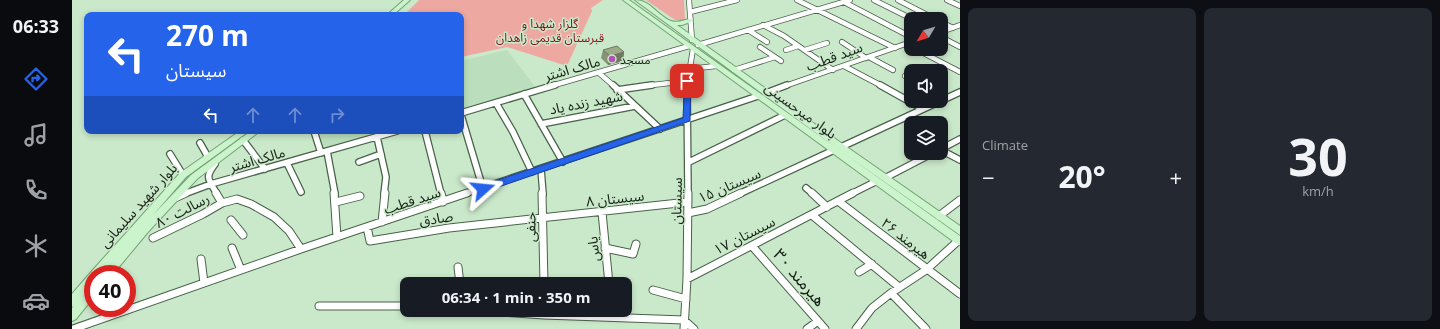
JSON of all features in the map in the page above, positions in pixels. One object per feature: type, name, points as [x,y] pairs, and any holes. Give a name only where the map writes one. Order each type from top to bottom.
[{"type":"main road","points":[[393,12],[407,0]]},
{"type":"main road","points":[[400,12],[414,0]]},
{"type":"main road","name":"بلوار میرحسینی","points":[[626,0],[693,45],[734,70],[785,115],[812,131]]},
{"type":"main road","name":"بلوار میرحسینی","points":[[638,0],[668,22],[716,66],[762,94],[959,241]]},
{"type":"main road","points":[[668,22],[680,24],[691,20]]},
{"type":"main road","name":"بلوار شهید سلیمانی","points":[[104,265],[183,175],[241,134]]},
{"type":"main road","name":"بلوار شهید سلیمانی","points":[[115,265],[171,200],[194,177],[252,134]]},
{"type":"main road","name":"بلوار میرحسینی","points":[[837,149],[885,178],[960,231]]},
{"type":"main road","points":[[72,302],[84,288]]},
{"type":"main road","points":[[72,316],[84,302]]},
{"type":"street","name":"سیستان","points":[[684,329],[687,279],[689,162],[687,81],[693,45],[689,0]]},
{"type":"street","points":[[690,12],[738,0]]},
{"type":"street","points":[[797,0],[895,48]]},
{"type":"street","name":"مالک اشتر","points":[[464,113],[524,94],[850,0]]},
{"type":"street","points":[[874,0],[904,15]]},
{"type":"street","points":[[898,0],[923,12]]},
{"type":"street","points":[[947,0],[960,6]]},
{"type":"street","points":[[844,2],[904,33]]},
{"type":"street","points":[[763,25],[805,50],[833,70]]},
{"type":"street","points":[[948,25],[960,30]]},
{"type":"street","points":[[948,30],[960,25]]},
{"type":"street","points":[[748,30],[767,42]]},
{"type":"street","points":[[948,41],[960,47]]},
{"type":"street","points":[[842,42],[893,70]]},
{"type":"street","points":[[805,50],[827,43]]},
{"type":"street","name":"سید قطب","points":[[73,329],[301,249],[563,162],[904,45]]},
{"type":"street","points":[[786,50],[798,46]]},
{"type":"street","points":[[760,47],[781,61]]},
{"type":"street","points":[[929,56],[960,72]]},
{"type":"street","points":[[734,70],[775,57]]},
{"type":"street","points":[[688,74],[698,68],[716,66]]},
{"type":"street","points":[[844,66],[923,109]]},
{"type":"street","points":[[599,73],[660,129]]},
{"type":"street","points":[[617,90],[687,81]]},
{"type":"street","name":"سیستان ۱۵","points":[[948,96],[960,92]]},
{"type":"street","points":[[524,94],[563,162]]},
{"type":"street","points":[[496,103],[513,132],[532,172]]},
{"type":"street","name":"شهید زنده یاد","points":[[541,124],[635,106]]},
{"type":"street","name":"سیستان ۱۵","points":[[688,213],[707,209],[923,109]]},
{"type":"street","points":[[689,162],[785,115]]},
{"type":"street","points":[[464,124],[483,189]]},
{"type":"street","points":[[315,134],[324,152],[336,202],[337,237]]},
{"type":"street","name":"مالک اشتر","points":[[171,200],[211,184],[386,134]]},
{"type":"street","points":[[426,134],[443,202]]},
{"type":"street","points":[[376,137],[386,177],[382,222]]},
{"type":"street","points":[[948,145],[960,139]]},
{"type":"street","points":[[243,140],[265,169]]},
{"type":"street","points":[[200,143],[208,157]]},
{"type":"street","points":[[230,149],[208,173],[208,179],[222,203],[238,199],[251,204],[274,217],[289,231],[301,249]]},
{"type":"street","points":[[948,153],[960,160]]},
{"type":"street","points":[[170,154],[183,175]]},
{"type":"street","points":[[359,162],[381,154]]},
{"type":"street","points":[[885,178],[920,160]]},
{"type":"street","points":[[288,163],[301,192]]},
{"type":"street","name":"حنفی","points":[[541,169],[544,218],[544,277]]},
{"type":"street","name":"سیستان ۱۷","points":[[687,279],[877,181]]},
{"type":"street","points":[[806,188],[827,207]]},
{"type":"street","points":[[336,202],[360,196]]},
{"type":"street","points":[[939,216],[960,200]]},
{"type":"street","name":"هیرمند ۲۶","points":[[838,201],[926,270],[960,294]]},
{"type":"street","name":"سیستان ۸","points":[[544,218],[688,202]]},
{"type":"street","name":"رسالت ۸۰","points":[[153,238],[203,214],[222,203]]},
{"type":"street","name":"یاس","points":[[602,212],[608,277]]},
{"type":"street","points":[[812,215],[900,287]]},
{"type":"street","name":"صادق","points":[[367,227],[370,241],[449,228],[544,218]]},
{"type":"street","points":[[231,220],[243,235]]},
{"type":"street","points":[[856,329],[872,308],[891,293],[926,270],[959,241]]},
{"type":"street","points":[[606,248],[633,254],[636,244]]},
{"type":"street","name":"هیرمند ۳۰","points":[[752,246],[825,329]]},
{"type":"street","points":[[232,248],[242,270]]},
{"type":"street","points":[[201,259],[204,283]]},
{"type":"street","points":[[859,272],[872,264]]},
{"type":"street","points":[[458,267],[459,277]]},
{"type":"street","points":[[653,290],[686,299]]},
{"type":"street","points":[[891,293],[926,329]]},
{"type":"street","points":[[319,306],[400,306]]},
{"type":"street","points":[[632,316],[684,320],[694,329]]},
{"type":"street","points":[[807,329],[818,321]]},
{"type":"shaded area","points":[[507,50],[536,88],[464,109],[464,60]]},
{"type":"shaded area","points":[[320,134],[376,134],[324,149]]},
{"type":"green space","name":"گلزار شهدا و قبرستان قدیمی زاهدان","points":[[419,0],[603,0],[591,8],[592,11],[567,66],[507,47],[464,56],[464,12],[407,12]]},
{"type":"green space","points":[[646,0],[684,0],[685,20],[675,20]]},
{"type":"building","points":[[617,46],[624,52],[610,56],[603,50]]},
{"type":"place","name":"مسجد","points":[[612,59]]},
{"type":"route","points":[[483,189],[687,119],[687,81]]}]
